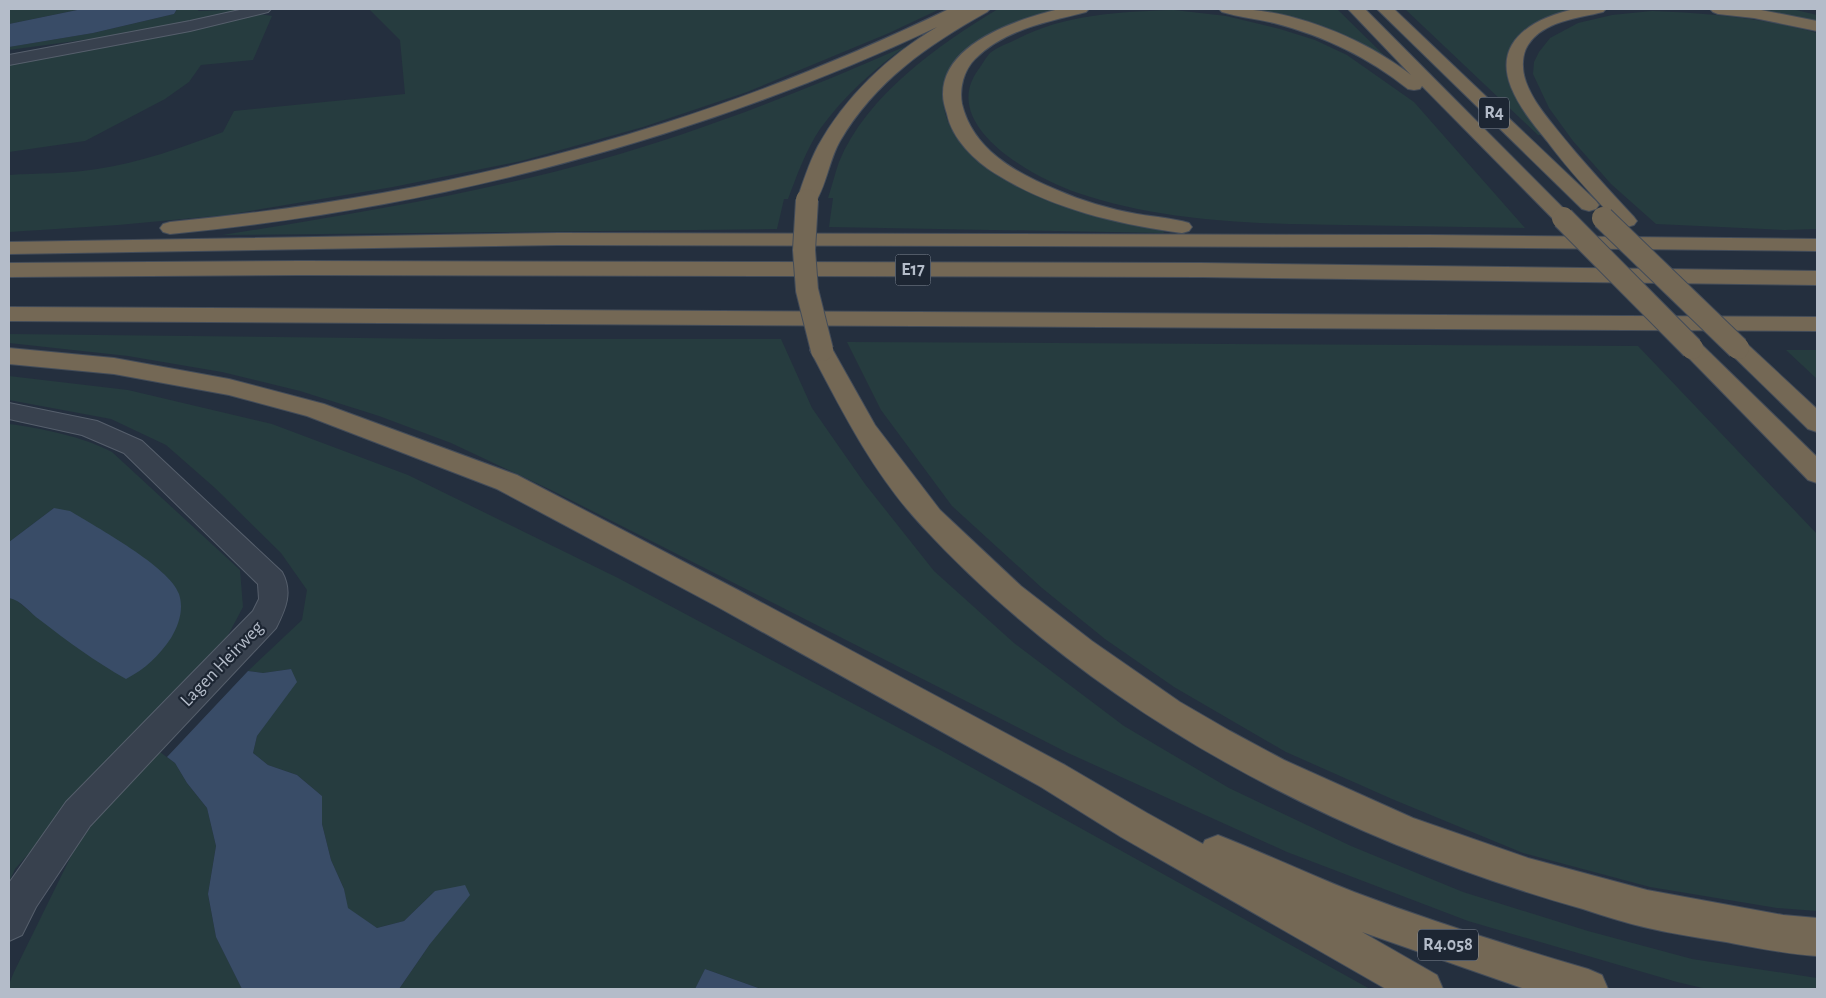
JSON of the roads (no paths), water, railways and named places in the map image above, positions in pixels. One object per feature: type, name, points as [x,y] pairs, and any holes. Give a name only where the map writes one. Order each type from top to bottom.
[{"type":"highway","points":[[9,240],[89,236],[188,227],[312,210],[454,184],[529,167],[604,147],[713,113],[810,76],[962,9]]},
{"type":"highway","points":[[982,9],[929,39],[896,64],[850,112],[831,140],[808,200],[804,250],[808,290],[822,350],[864,429],[930,517],[1010,594],[1081,650],[1168,712],[1272,772],[1406,833],[1528,876],[1648,909],[1783,934],[1817,937]]},
{"type":"highway","points":[[1081,9],[1048,15],[1012,28],[982,44],[968,57],[957,72],[952,87],[951,105],[962,130],[977,150],[1008,174],[1068,202],[1106,214],[1153,224],[1222,231],[1337,234],[1431,240]]},
{"type":"highway","points":[[1227,9],[1266,16],[1332,36],[1379,61],[1412,83],[1441,110],[1480,133]]},
{"type":"highway","name":"R4","points":[[1356,9],[1817,474]]},
{"type":"highway","name":"R4","points":[[1386,9],[1817,424]]},
{"type":"highway","points":[[1598,9],[1572,13],[1551,20],[1532,31],[1521,44],[1514,60],[1515,74],[1521,90],[1533,110],[1570,160],[1660,256],[1657,269]]},
{"type":"highway","points":[[1718,9],[1754,13],[1817,26]]},
{"type":"highway","points":[[1809,9],[1817,11]]},
{"type":"highway","points":[[9,248],[558,239],[1341,242],[1431,240],[1817,245]]},
{"type":"highway","points":[[1786,245],[1817,240]]},
{"type":"highway","name":"E17","points":[[9,270],[340,268],[1202,270],[1817,278]]},
{"type":"highway","points":[[9,314],[1817,324]]},
{"type":"highway","points":[[9,356],[114,366],[229,388],[315,410],[507,482],[727,598],[1053,776],[1134,825],[1423,989]]},
{"type":"highway","name":"R4.058","points":[[1053,776],[1254,869],[1399,928],[1588,989]]},
{"type":"street","points":[[9,60],[190,26],[263,9]]},
{"type":"street","points":[[9,51],[54,44],[109,41]]},
{"type":"street","name":"Lagen Heirweg","points":[[9,411],[88,427],[133,447],[272,580],[274,599],[265,619],[78,814],[23,894],[9,922]]},
{"type":"water","points":[[82,9],[177,9],[174,14],[93,33],[9,47],[9,24]]},
{"type":"water","points":[[54,508],[70,511],[131,548],[162,572],[173,583],[179,594],[181,605],[180,617],[171,638],[162,651],[139,671],[126,679],[71,643],[21,604],[9,598],[9,542]]},
{"type":"water","points":[[291,669],[297,682],[257,736],[253,753],[268,765],[297,775],[322,796],[322,824],[331,860],[344,889],[348,908],[377,928],[404,921],[435,891],[465,885],[470,895],[430,944],[399,989],[242,989],[216,937],[208,894],[216,846],[207,808],[187,783],[175,763],[167,757],[248,671],[263,673]]},
{"type":"water","points":[[705,969],[761,989],[695,989]]}]
